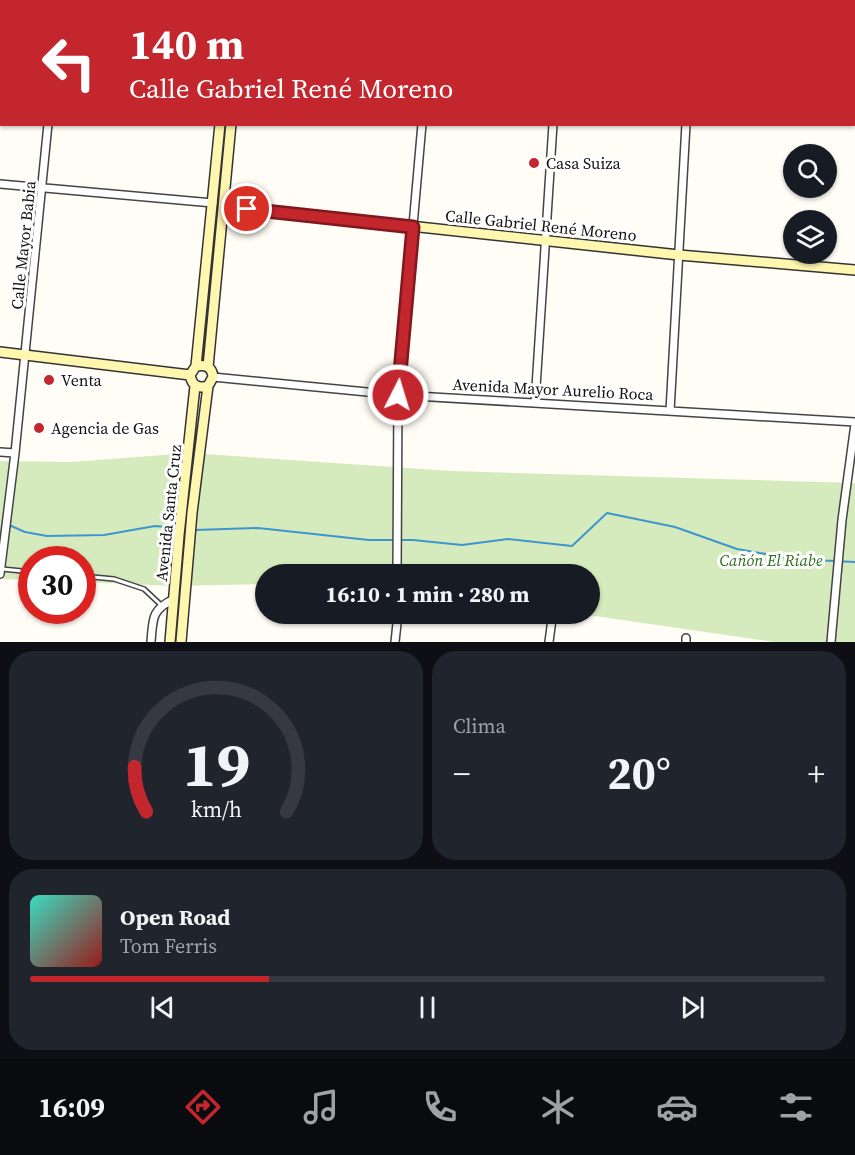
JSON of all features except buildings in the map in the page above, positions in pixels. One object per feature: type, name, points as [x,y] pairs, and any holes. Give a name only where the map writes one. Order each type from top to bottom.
[{"type":"main road","points":[[208,387],[195,386],[191,382],[190,375],[196,366],[220,126]]},
{"type":"main road","points":[[208,367],[231,126]]},
{"type":"main road","name":"Calle Gabriel René Moreno","points":[[224,206],[679,255],[855,270]]},
{"type":"main road","points":[[0,352],[190,375]]},
{"type":"main road","points":[[196,366],[208,367],[213,377]]},
{"type":"main road","name":"Avenida Santa Cruz","points":[[170,642],[179,535],[187,513],[208,387],[213,377]]},
{"type":"main road","name":"Avenida Santa Cruz","points":[[181,642],[190,536],[187,513],[195,386]]},
{"type":"street","name":"Calle Mayor Babia","points":[[1,569],[26,355],[48,126]]},
{"type":"street","points":[[397,564],[398,395],[422,126]]},
{"type":"street","points":[[535,403],[553,126]]},
{"type":"street","points":[[670,411],[686,126]]},
{"type":"street","points":[[0,184],[213,202]]},
{"type":"street","name":"Avenida Mayor Aurelio Roca","points":[[213,377],[398,395],[855,423]]},
{"type":"street","points":[[831,642],[855,423]]},
{"type":"street","points":[[0,452],[15,453]]},
{"type":"street","points":[[0,574],[1,569]]},
{"type":"street","points":[[151,642],[153,615],[161,605],[174,599]]},
{"type":"street","points":[[395,642],[397,624]]},
{"type":"street","points":[[549,642],[551,624]]},
{"type":"lane","points":[[1,569],[18,571]]},
{"type":"lane","points":[[96,577],[114,579],[144,589],[161,605]]},
{"type":"green space","name":"Cañón El Riabe","points":[[189,453],[451,471],[855,483],[855,642],[775,642],[600,617],[600,564],[255,564],[255,584],[175,586],[96,583],[96,546],[18,546],[18,580],[0,579],[0,461],[72,462]]},
{"type":"waterway","points":[[195,530],[258,528],[369,540],[413,540],[462,545],[508,539],[572,546],[607,513],[675,527],[737,549],[794,559],[855,562]]},
{"type":"waterway","points":[[9,525],[25,532],[47,536],[104,535],[155,526],[177,528]]},
{"type":"place","name":"Casa Suiza","points":[[534,163]]},
{"type":"place","name":"Venta","points":[[49,380]]},
{"type":"place","name":"Agencia de Gas","points":[[39,428]]},
{"type":"route","points":[[247,209],[413,227],[398,395]]}]
